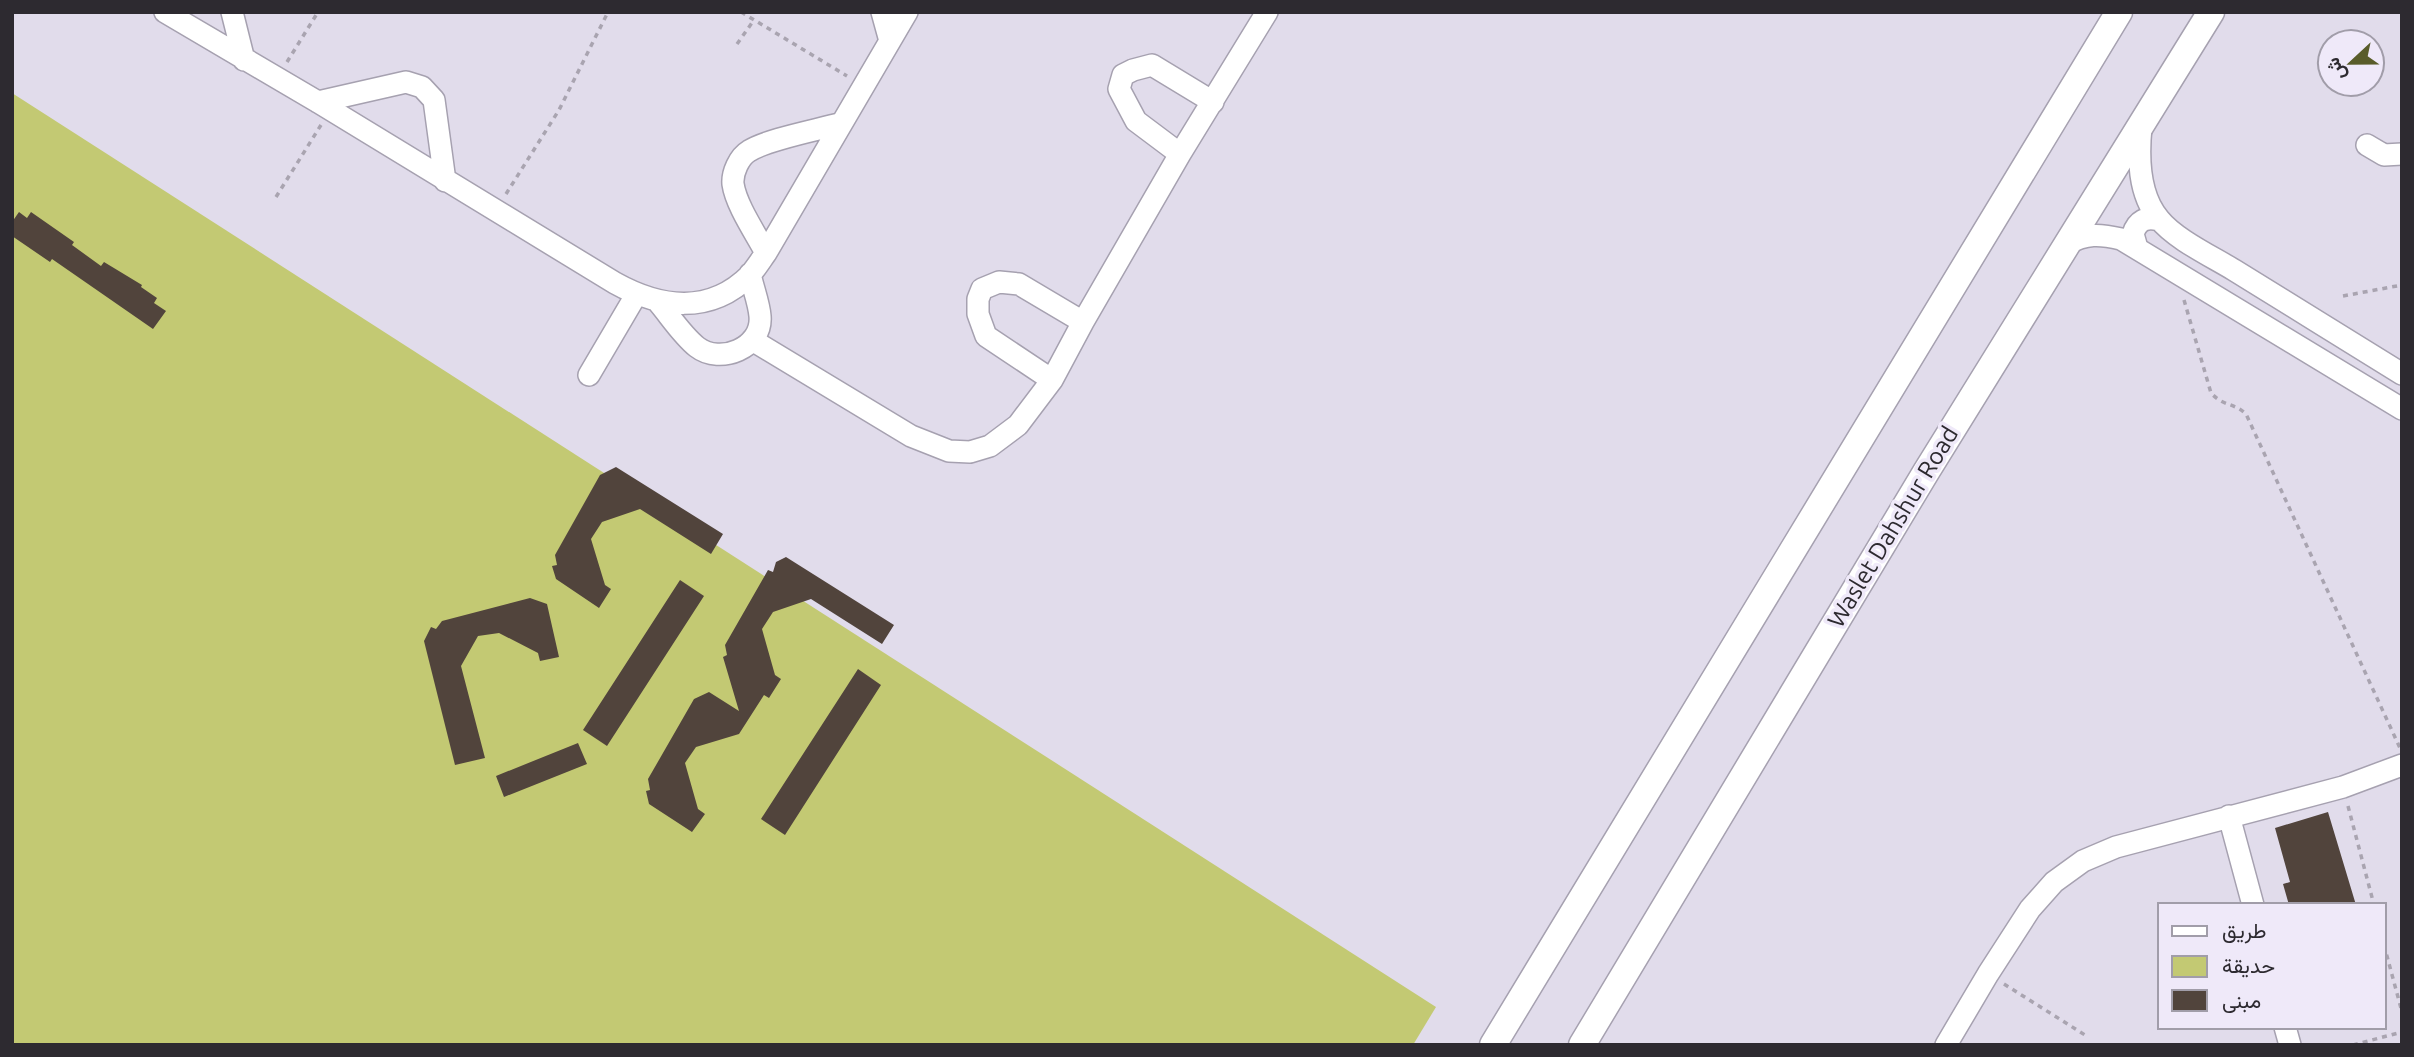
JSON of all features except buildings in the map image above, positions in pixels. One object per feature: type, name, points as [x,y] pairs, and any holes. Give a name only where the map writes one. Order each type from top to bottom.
[{"type":"main road","points":[[1493,1045],[2119,12]]},
{"type":"main road","name":"Waslet Dahshur Road","points":[[1582,1045],[1919,483],[2211,12]]},
{"type":"street","points":[[164,12],[636,295],[658,302],[683,304],[708,300],[730,290],[750,274],[766,253],[907,12]]},
{"type":"street","points":[[232,12],[244,60]]},
{"type":"street","points":[[882,12],[890,41]]},
{"type":"street","points":[[752,340],[911,436],[948,451],[970,452],[990,446],[1018,425],[1052,380],[1180,154],[1267,12]]},
{"type":"street","points":[[1180,154],[1136,121],[1119,89],[1123,75],[1133,69],[1152,65],[1213,102]]},
{"type":"street","points":[[324,106],[406,82],[422,87],[434,100],[445,181]]},
{"type":"street","points":[[766,253],[738,200],[733,183],[736,166],[747,152],[763,145],[842,123]]},
{"type":"street","points":[[2141,127],[2138,156],[2142,179],[2150,205],[2159,220],[2195,246],[2402,374]]},
{"type":"street","points":[[2367,145],[2384,155],[2402,154]]},
{"type":"street","points":[[2137,248],[2133,234],[2139,222],[2146,219],[2159,220]]},
{"type":"street","points":[[2067,244],[2079,237],[2094,234],[2121,239],[2402,409]]},
{"type":"street","points":[[658,302],[697,347],[720,355],[732,353],[752,340],[761,318],[750,274]]},
{"type":"street","points":[[1052,380],[986,336],[978,314],[978,299],[982,289],[999,282],[1019,284],[1083,322]]},
{"type":"street","points":[[589,375],[636,295]]},
{"type":"street","points":[[1946,1045],[2030,909],[2054,882],[2083,861],[2116,847],[2343,787],[2402,765]]},
{"type":"street","points":[[2229,816],[2252,903]]},
{"type":"path","points":[[276,79],[317,12]]},
{"type":"path","points":[[495,211],[559,110],[608,12]]},
{"type":"path","points":[[741,12],[864,86]]},
{"type":"path","points":[[737,44],[754,20]]},
{"type":"path","points":[[276,197],[324,106]]},
{"type":"path","points":[[2175,271],[2211,393],[2219,402],[2239,408],[2246,414],[2402,752]]},
{"type":"path","points":[[2343,296],[2402,285]]},
{"type":"path","points":[[2343,787],[2373,903]]},
{"type":"path","points":[[2386,952],[2402,1012]]},
{"type":"path","points":[[1988,974],[2085,1035]]},
{"type":"path","points":[[2353,1045],[2402,1032]]},
{"type":"green space","points":[[12,93],[1436,1007],[1413,1045],[12,1045]]}]
